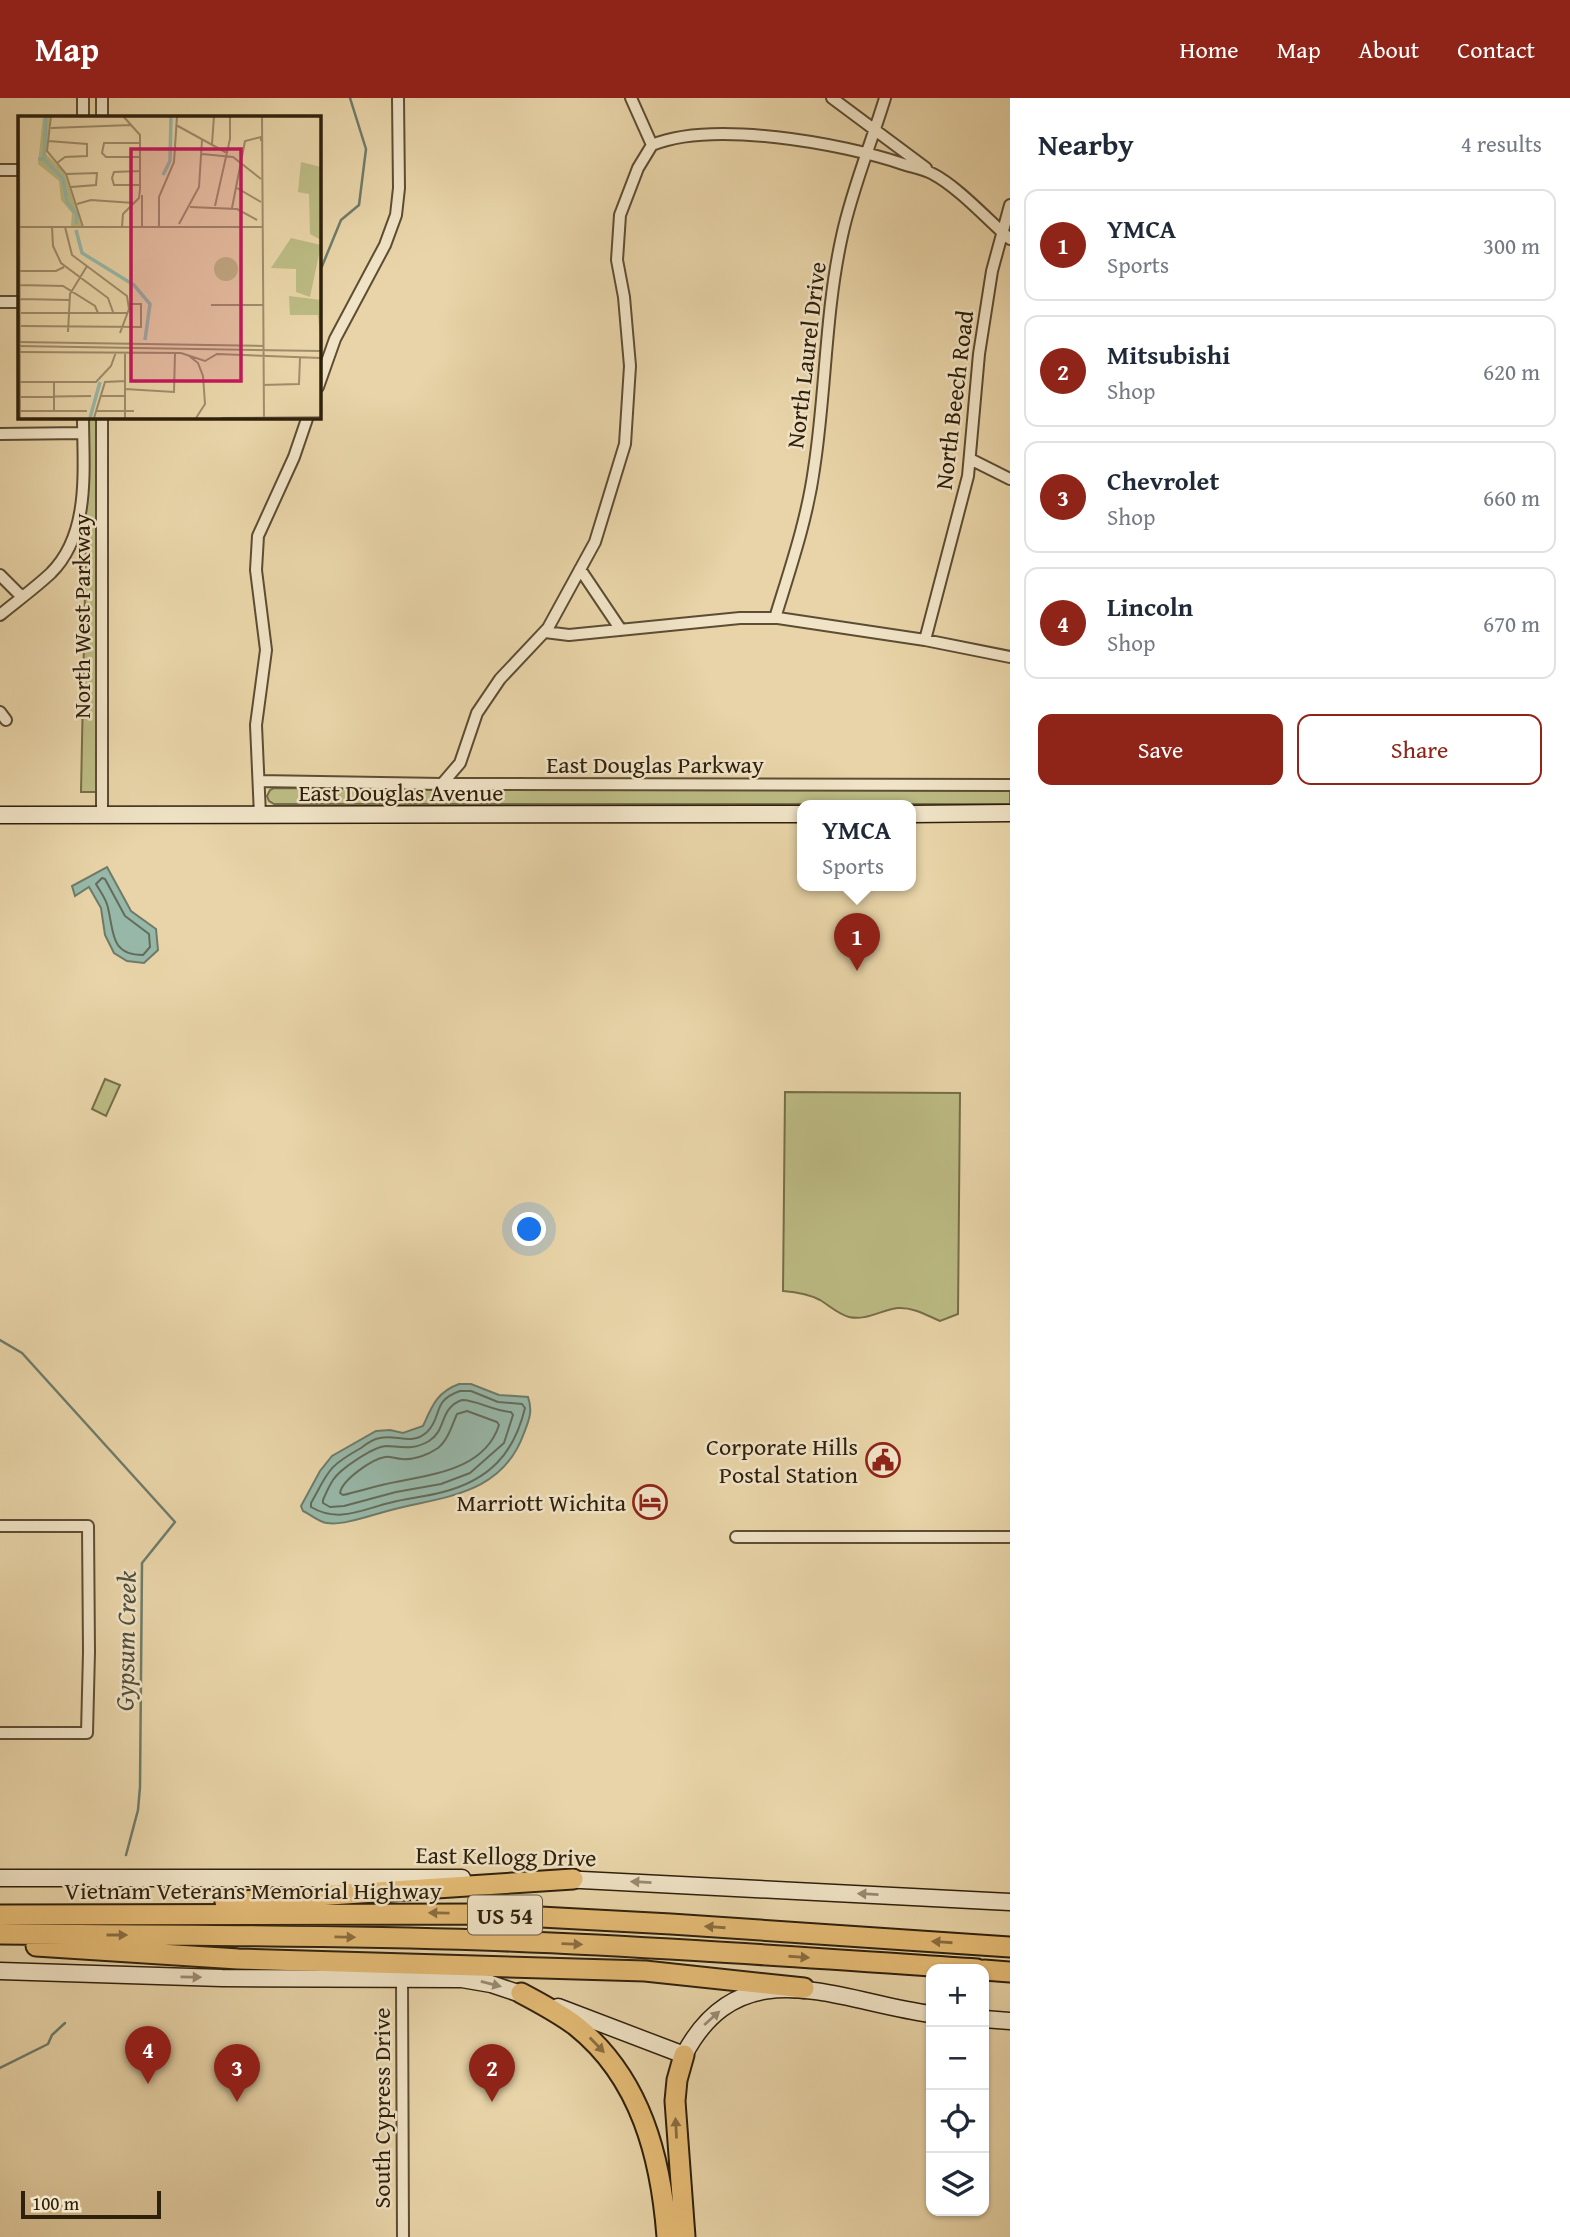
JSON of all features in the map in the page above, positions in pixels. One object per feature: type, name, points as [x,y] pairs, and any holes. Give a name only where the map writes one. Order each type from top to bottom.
[{"type":"highway","points":[[22,1915],[573,1879]]},
{"type":"highway","name":"Vietnam Veterans Memorial Highway","points":[[0,1915],[483,1914],[1010,1947]]},
{"type":"highway","name":"Vietnam Veterans Memorial Highway","points":[[0,1934],[481,1940],[671,1948],[926,1966]]},
{"type":"highway","points":[[0,1944],[224,1959],[645,1970],[804,1988]]},
{"type":"highway","points":[[989,1970],[1010,1972]]},
{"type":"highway","points":[[521,1993],[564,2017],[586,2034],[607,2056],[628,2087],[651,2141],[662,2192],[667,2237]]},
{"type":"highway","points":[[684,2055],[675,2101],[685,2237]]},
{"type":"main road","points":[[916,814],[1010,813]]},
{"type":"main road","name":"East Douglas Avenue","points":[[0,815],[797,814]]},
{"type":"main road","name":"East Kellogg Drive","points":[[0,1878],[228,1876],[573,1879],[1010,1902]]},
{"type":"main road","points":[[0,1971],[222,1978],[462,1979],[521,1993],[684,2055],[705,2023],[734,2001],[770,1990],[804,1988],[926,2013]]},
{"type":"main road","points":[[989,2020],[1010,2021]]},
{"type":"street","points":[[83,98],[83,116]]},
{"type":"street","points":[[102,98],[102,116]]},
{"type":"street","points":[[320,381],[335,339],[385,245],[396,215],[400,188],[398,98]]},
{"type":"street","points":[[631,98],[652,145]]},
{"type":"street","points":[[832,98],[933,174],[1006,236]]},
{"type":"street","name":"North Laurel Drive","points":[[775,618],[797,550],[814,471],[832,297],[842,236],[866,151],[885,98]]},
{"type":"street","points":[[442,784],[460,763],[477,713],[500,679],[545,632],[595,542],[625,444],[630,366],[624,297],[617,260],[620,215],[638,168],[652,145],[668,138],[732,135],[788,139],[866,151],[933,174]]},
{"type":"street","points":[[0,170],[18,170]]},
{"type":"street","name":"North Beech Road","points":[[925,639],[968,476],[979,354],[992,271],[1006,236],[1010,205]]},
{"type":"street","points":[[0,302],[18,302]]},
{"type":"street","points":[[0,615],[52,572],[70,547],[80,519],[83,418]]},
{"type":"street","name":"North West Parkway","points":[[102,418],[102,815]]},
{"type":"street","points":[[260,815],[256,725],[266,650],[256,570],[258,536],[294,457],[307,418]]},
{"type":"street","points":[[0,434],[83,433]]},
{"type":"street","points":[[970,459],[1010,479]]},
{"type":"street","points":[[580,569],[621,630]]},
{"type":"street","points":[[0,575],[22,597]]},
{"type":"street","points":[[545,632],[569,635],[740,618],[775,618],[925,639],[1010,657]]},
{"type":"street","name":"East Douglas Parkway","points":[[259,782],[1010,785]]},
{"type":"street","points":[[0,1526],[88,1526],[89,1652],[87,1733],[0,1733]]},
{"type":"street","points":[[736,1537],[1010,1537]]},
{"type":"street","name":"South Cypress Drive","points":[[402,1978],[403,2237]]},
{"type":"shaded area","points":[[86,418],[96,418],[97,792],[81,792],[86,542],[78,541],[85,516]]},
{"type":"shaded area","points":[[1010,789],[1010,804],[916,804],[916,800],[797,800],[797,804],[274,804],[267,796],[270,790]]},
{"type":"shaded area","points":[[105,1079],[120,1085],[106,1116],[92,1109]]},
{"type":"shaded area","points":[[785,1092],[960,1093],[958,1314],[940,1321],[914,1310],[898,1308],[855,1318],[841,1314],[811,1296],[783,1291]]},
{"type":"water","points":[[107,867],[131,911],[156,929],[158,950],[144,963],[127,961],[114,953],[105,935],[101,908],[89,887],[75,896],[72,886]]},
{"type":"water","points":[[459,1384],[471,1384],[499,1395],[528,1397],[529,1420],[514,1454],[502,1469],[470,1490],[350,1521],[327,1523],[303,1511],[301,1506],[320,1471],[332,1456],[376,1431],[403,1433],[423,1426],[440,1396]]},
{"type":"waterway","points":[[320,271],[341,220],[359,205],[366,149],[350,98]]},
{"type":"waterway","name":"Gypsum Creek","points":[[0,1340],[22,1353],[175,1522],[142,1563],[140,1787],[138,1810],[126,1855]]},
{"type":"waterway","name":"Gypsum Creek","points":[[0,2068],[48,2044],[52,2035],[65,2023]]},
{"type":"place","name":"YMCA","points":[[857,971]]},
{"type":"place","name":"Corporate Hills Postal Station","points":[[883,1460]]},
{"type":"place","name":"Marriott Wichita","points":[[650,1502]]},
{"type":"place","name":"Lincoln","points":[[148,2084]]},
{"type":"place","name":"Chevrolet","points":[[237,2102]]},
{"type":"place","name":"Mitsubishi","points":[[492,2102]]}]
